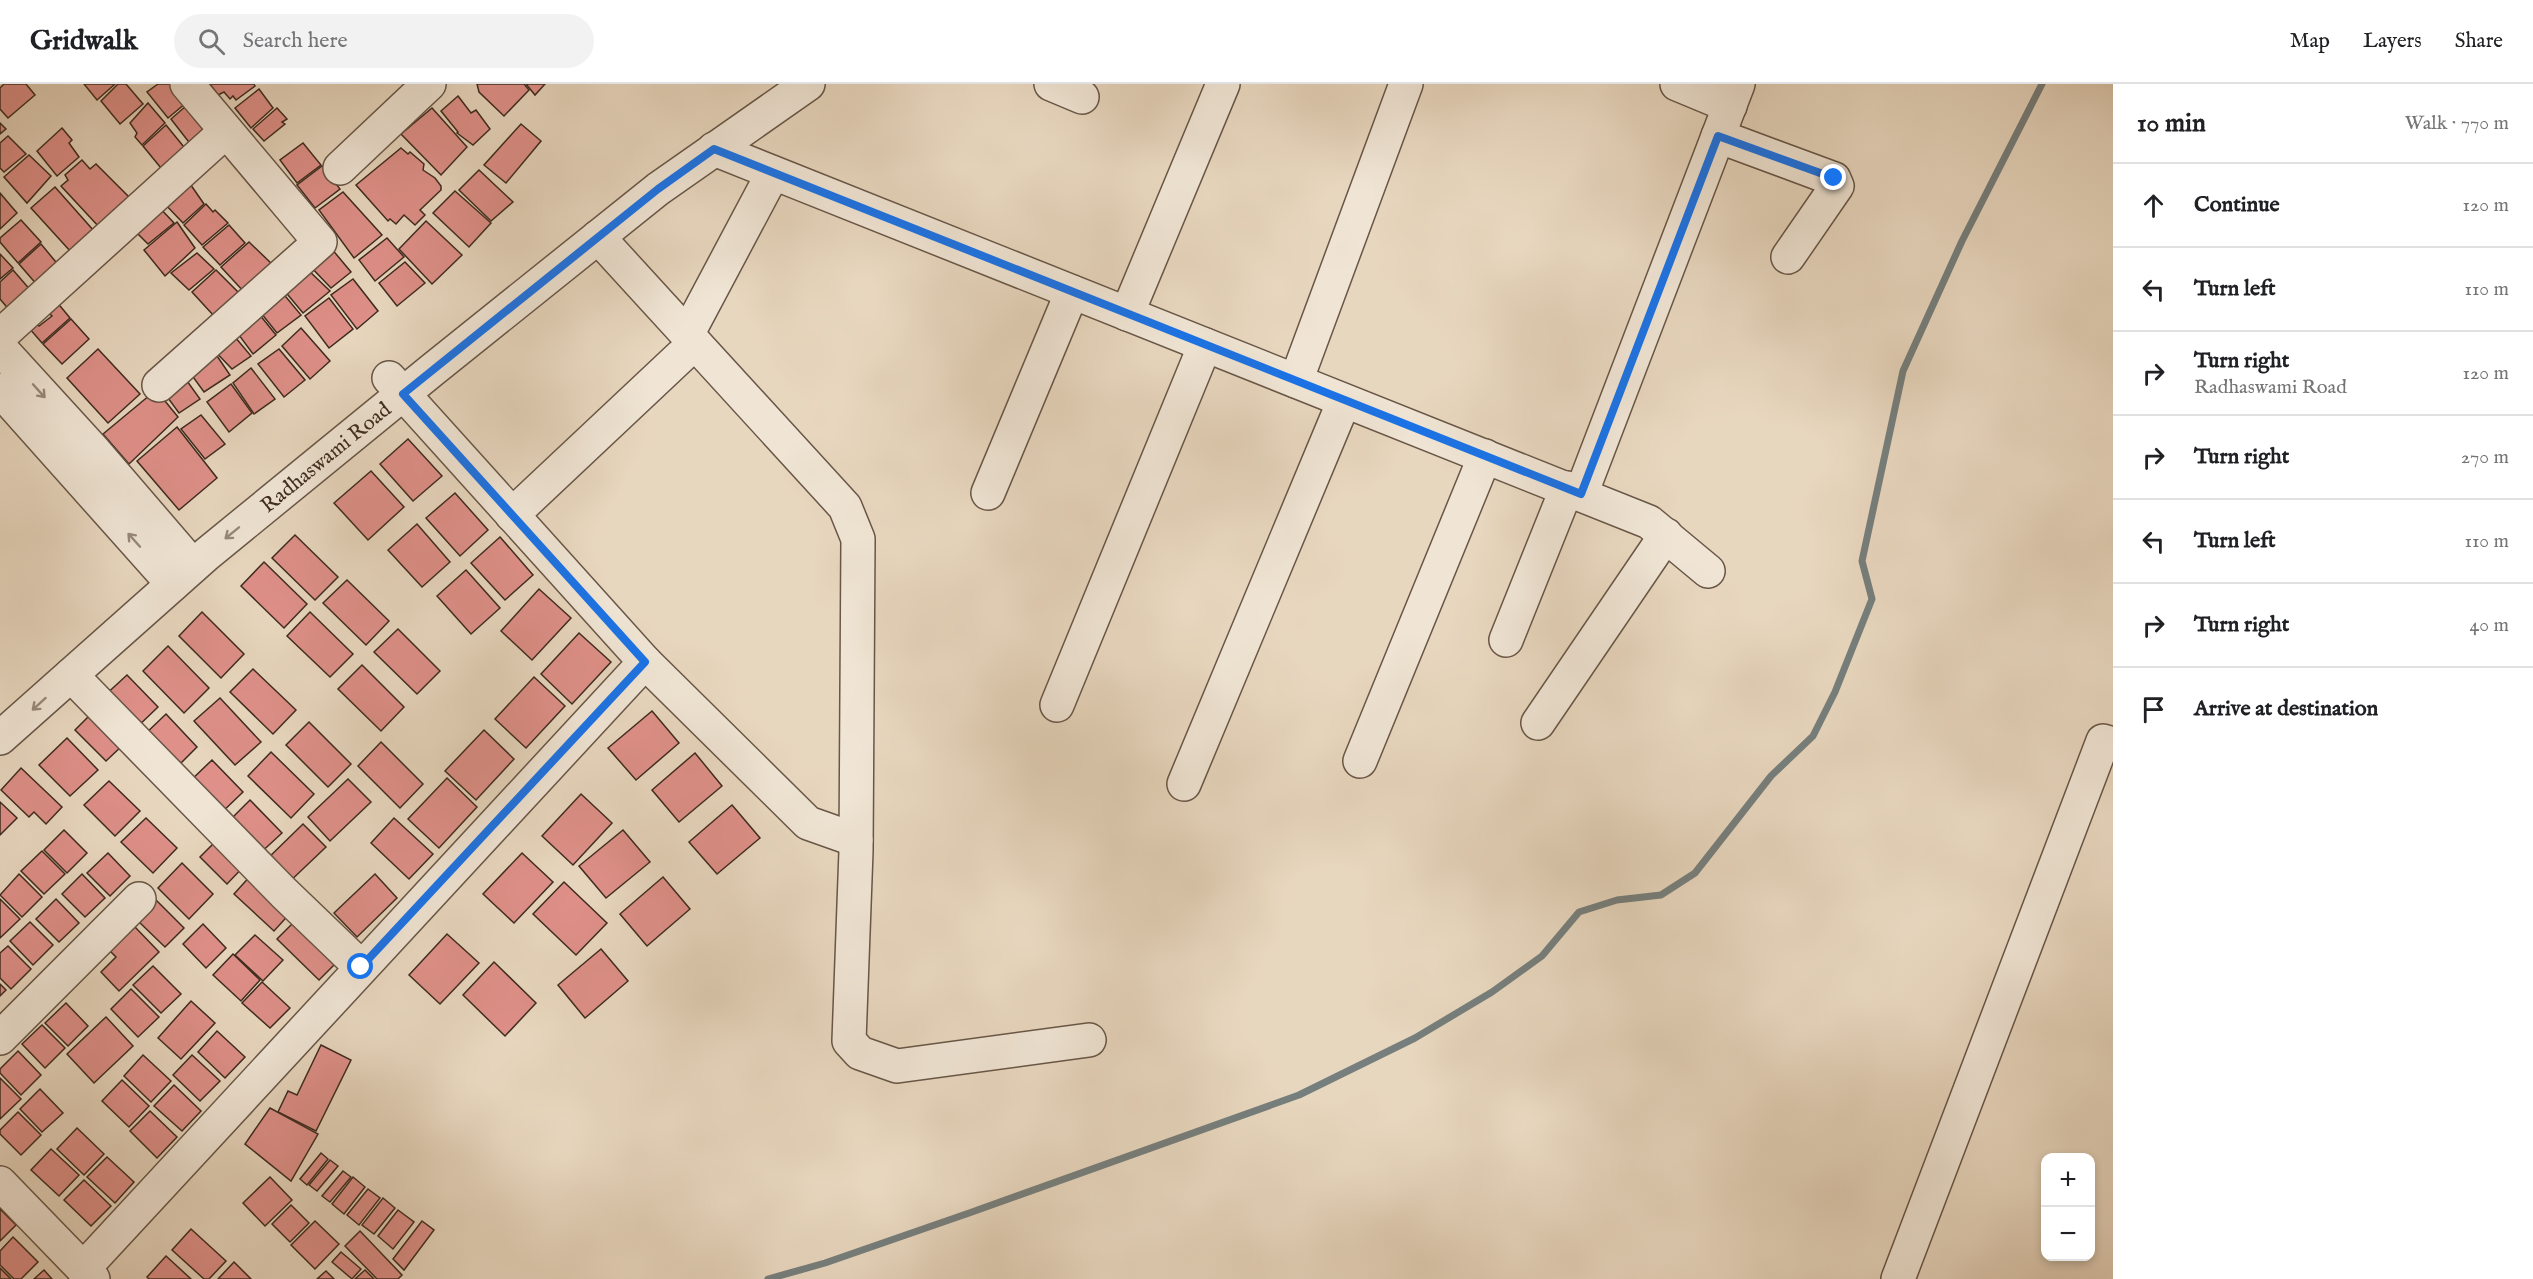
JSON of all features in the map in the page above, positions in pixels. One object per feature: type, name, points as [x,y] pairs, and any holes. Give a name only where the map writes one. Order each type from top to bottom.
[{"type":"street","points":[[159,385],[320,242],[225,132],[187,84]]},
{"type":"street","points":[[340,168],[429,84]]},
{"type":"street","name":"Radhaswami Road","points":[[0,709],[396,386],[645,172],[772,84]]},
{"type":"street","name":"Radhaswami Road","points":[[396,386],[598,237],[658,189],[808,84]]},
{"type":"street","points":[[1051,84],[1082,97]]},
{"type":"street","points":[[1127,314],[1223,84]]},
{"type":"street","points":[[1296,381],[1406,84]]},
{"type":"street","points":[[1506,640],[1574,491],[1734,95],[1677,84]]},
{"type":"street","points":[[0,336],[225,132]]},
{"type":"street","points":[[1718,136],[1834,178],[1837,186],[1788,257]]},
{"type":"street","points":[[714,149],[1649,522],[1708,572]]},
{"type":"street","points":[[512,515],[684,345],[773,173]]},
{"type":"street","points":[[598,237],[684,345],[845,507],[858,539],[856,840],[849,1041],[860,1053],[897,1066],[1089,1040]]},
{"type":"street","points":[[988,493],[1072,292]]},
{"type":"street","points":[[1057,705],[1205,345]]},
{"type":"street","points":[[0,348],[176,567]]},
{"type":"street","points":[[396,386],[645,662],[808,823],[856,840]]},
{"type":"street","points":[[0,390],[176,567]]},
{"type":"street","points":[[1184,784],[1344,401]]},
{"type":"street","points":[[1360,761],[1485,456]]},
{"type":"street","points":[[1538,723],[1666,535]]},
{"type":"street","name":"Radhaswami Road","points":[[0,738],[71,675],[176,567]]},
{"type":"street","points":[[0,1183],[88,1274],[361,967],[645,662]]},
{"type":"street","points":[[71,675],[284,893],[361,967]]},
{"type":"street","points":[[1898,1279],[2103,741],[2113,744]]},
{"type":"street","points":[[0,1038],[139,899]]},
{"type":"building","points":[[4,84],[26,84],[35,95],[8,118],[0,109],[0,88]]},
{"type":"building","points":[[84,84],[115,84],[97,100]]},
{"type":"building","points":[[118,84],[126,84],[143,104],[120,124],[101,101]]},
{"type":"building","points":[[158,84],[184,84],[193,97],[168,118],[147,92]]},
{"type":"building","points":[[210,84],[254,84],[255,86],[236,100],[233,96],[230,99],[224,92],[218,95]]},
{"type":"building","points":[[477,84],[524,84],[529,90],[504,116],[479,92]]},
{"type":"building","points":[[526,84],[545,84],[535,95]]},
{"type":"building","points":[[259,89],[273,108],[251,128],[235,108]]},
{"type":"building","points":[[458,96],[471,113],[476,110],[490,129],[473,145],[457,133],[441,111]]},
{"type":"building","points":[[194,99],[219,130],[195,150],[171,119]]},
{"type":"building","points":[[148,103],[165,123],[142,145],[135,137],[137,133],[130,123]]},
{"type":"building","points":[[277,108],[287,119],[282,122],[285,124],[264,141],[253,129]]},
{"type":"building","points":[[432,108],[467,147],[441,175],[401,134]]},
{"type":"building","points":[[0,123],[6,129],[0,134]]},
{"type":"building","points":[[521,124],[541,141],[506,183],[484,165]]},
{"type":"building","points":[[166,125],[188,152],[165,173],[143,146]]},
{"type":"building","points":[[62,128],[72,140],[69,143],[79,157],[57,176],[37,151]]},
{"type":"building","points":[[8,136],[26,154],[4,172],[0,168],[0,143]]},
{"type":"building","points":[[303,143],[321,165],[297,183],[280,160]]},
{"type":"building","points":[[401,148],[408,154],[410,152],[424,164],[423,170],[435,178],[441,186],[441,190],[420,210],[425,215],[415,225],[404,215],[396,224],[390,219],[388,221],[356,185]]},
{"type":"building","points":[[29,155],[51,176],[27,203],[4,177]]},
{"type":"building","points":[[82,160],[90,169],[96,164],[131,199],[100,228],[61,186],[68,180],[65,175]]},
{"type":"building","points":[[322,166],[340,189],[315,208],[297,185]]},
{"type":"building","points":[[479,170],[513,202],[491,221],[459,190]]},
{"type":"building","points":[[186,178],[204,204],[183,223],[163,202]]},
{"type":"building","points":[[55,187],[94,231],[71,252],[31,208]]},
{"type":"building","points":[[455,191],[491,223],[469,247],[433,213]]},
{"type":"building","points":[[343,192],[382,235],[354,258],[319,210]]},
{"type":"building","points":[[0,193],[17,213],[0,229]]},
{"type":"building","points":[[156,204],[174,223],[148,244],[130,226]]},
{"type":"building","points":[[206,204],[228,223],[202,245],[184,225]]},
{"type":"building","points":[[21,220],[41,242],[18,263],[0,242],[0,238]]},
{"type":"building","points":[[426,221],[462,255],[432,284],[399,249]]},
{"type":"building","points":[[177,222],[195,248],[165,276],[144,250]]},
{"type":"building","points":[[229,225],[245,243],[220,265],[203,247]]},
{"type":"building","points":[[387,238],[404,257],[375,281],[359,260]]},
{"type":"building","points":[[249,242],[273,265],[245,293],[221,267]]},
{"type":"building","points":[[41,244],[60,267],[38,286],[19,264]]},
{"type":"building","points":[[331,248],[351,272],[331,288],[309,265]]},
{"type":"building","points":[[197,253],[214,269],[189,290],[171,273]]},
{"type":"building","points":[[0,254],[13,268],[0,279]]},
{"type":"building","points":[[405,262],[425,283],[397,306],[379,283]]},
{"type":"building","points":[[307,269],[330,291],[303,313],[283,289]]},
{"type":"building","points":[[13,270],[32,292],[11,312],[0,299],[0,282]]},
{"type":"building","points":[[216,270],[239,293],[214,316],[192,292]]},
{"type":"building","points":[[353,279],[378,311],[357,329],[331,295]]},
{"type":"building","points":[[281,291],[301,315],[277,333],[257,308]]},
{"type":"building","points":[[51,295],[70,318],[42,343],[23,321],[29,315],[39,326],[52,316],[41,305]]},
{"type":"building","points":[[329,298],[353,329],[329,348],[305,316]]},
{"type":"building","points":[[255,309],[276,335],[253,354],[233,327]]},
{"type":"building","points":[[71,319],[89,339],[62,364],[43,344]]},
{"type":"building","points":[[301,328],[330,361],[310,379],[282,346]]},
{"type":"building","points":[[235,337],[251,356],[232,369],[210,346]]},
{"type":"building","points":[[98,349],[140,394],[108,423],[67,378]]},
{"type":"building","points":[[279,349],[305,380],[284,397],[258,364]]},
{"type":"building","points":[[215,353],[230,375],[204,392],[188,370]]},
{"type":"building","points":[[251,368],[275,399],[254,414],[233,383]]},
{"type":"building","points":[[182,374],[200,399],[179,413],[160,387]]},
{"type":"building","points":[[231,384],[252,413],[229,432],[207,402]]},
{"type":"building","points":[[156,390],[178,417],[129,464],[103,434]]},
{"type":"building","points":[[201,415],[225,444],[205,459],[181,429]]},
{"type":"building","points":[[177,427],[217,478],[179,510],[137,461]]},
{"type":"building","points":[[408,439],[442,476],[413,501],[380,464]]},
{"type":"building","points":[[371,471],[404,507],[368,540],[334,503]]},
{"type":"building","points":[[455,493],[488,530],[460,556],[426,518]]},
{"type":"building","points":[[417,524],[450,562],[422,587],[388,550]]},
{"type":"building","points":[[295,535],[338,577],[315,600],[272,558]]},
{"type":"building","points":[[500,537],[533,575],[505,600],[471,563]]},
{"type":"building","points":[[264,562],[307,604],[284,628],[241,586]]},
{"type":"building","points":[[466,570],[500,608],[471,634],[437,596]]},
{"type":"building","points":[[347,580],[389,621],[366,645],[323,603]]},
{"type":"building","points":[[539,589],[571,618],[532,660],[501,631]]},
{"type":"building","points":[[202,612],[244,654],[221,678],[179,636]]},
{"type":"building","points":[[310,612],[353,654],[330,677],[287,636]]},
{"type":"building","points":[[398,629],[440,671],[417,694],[374,652]]},
{"type":"building","points":[[579,633],[611,662],[572,704],[541,674]]},
{"type":"building","points":[[168,646],[209,688],[184,713],[143,671]]},
{"type":"building","points":[[362,665],[404,707],[381,731],[338,689]]},
{"type":"building","points":[[253,669],[296,710],[273,734],[230,692]]},
{"type":"building","points":[[127,675],[158,707],[133,731],[102,698]]},
{"type":"building","points":[[534,677],[565,706],[526,748],[495,719]]},
{"type":"building","points":[[220,698],[261,742],[235,765],[194,721]]},
{"type":"building","points":[[652,711],[679,743],[636,780],[608,748]]},
{"type":"building","points":[[93,712],[124,744],[106,761],[75,730]]},
{"type":"building","points":[[166,714],[197,747],[173,771],[141,738]]},
{"type":"building","points":[[309,722],[351,764],[328,787],[286,745]]},
{"type":"building","points":[[484,730],[514,759],[476,800],[445,771]]},
{"type":"building","points":[[67,738],[98,770],[70,796],[39,765]]},
{"type":"building","points":[[381,742],[423,784],[400,808],[358,766]]},
{"type":"building","points":[[271,752],[314,794],[291,818],[248,776]]},
{"type":"building","points":[[695,753],[722,786],[679,822],[652,790]]},
{"type":"building","points":[[212,760],[243,792],[218,816],[187,784]]},
{"type":"building","points":[[21,768],[62,807],[46,824],[34,812],[29,817],[1,790]]},
{"type":"building","points":[[447,778],[477,807],[439,848],[408,819]]},
{"type":"building","points":[[348,779],[371,802],[330,841],[308,817]]},
{"type":"building","points":[[109,781],[140,811],[115,836],[84,805]]},
{"type":"building","points":[[581,794],[612,823],[573,865],[542,836]]},
{"type":"building","points":[[250,800],[282,833],[256,857],[226,824]]},
{"type":"building","points":[[0,802],[17,818],[0,835]]},
{"type":"building","points":[[732,805],[760,838],[717,874],[689,842]]},
{"type":"building","points":[[146,818],[177,848],[153,873],[121,842]]},
{"type":"building","points":[[394,818],[433,854],[409,879],[371,843]]},
{"type":"building","points":[[303,824],[326,847],[285,886],[263,863]]},
{"type":"building","points":[[64,830],[87,853],[67,873],[44,850]]},
{"type":"building","points":[[623,830],[650,862],[606,898],[579,866]]},
{"type":"building","points":[[220,837],[247,863],[227,884],[200,857]]},
{"type":"building","points":[[42,851],[65,874],[44,894],[21,871]]},
{"type":"building","points":[[108,853],[130,876],[110,896],[87,873]]},
{"type":"building","points":[[522,853],[553,882],[514,923],[483,894]]},
{"type":"building","points":[[182,863],[213,894],[189,919],[158,888]]},
{"type":"building","points":[[253,873],[293,910],[274,931],[234,894]]},
{"type":"building","points":[[19,874],[42,897],[22,917],[0,895]]},
{"type":"building","points":[[82,874],[105,898],[85,917],[62,894]]},
{"type":"building","points":[[375,874],[397,898],[357,937],[334,913]]},
{"type":"building","points":[[663,877],[690,909],[647,946],[620,914]]},
{"type":"building","points":[[564,882],[607,923],[576,955],[533,914]]},
{"type":"building","points":[[0,899],[20,919],[0,938]]},
{"type":"building","points":[[56,899],[79,923],[59,942],[36,919]]},
{"type":"building","points":[[156,900],[184,928],[165,947],[137,920]]},
{"type":"building","points":[[298,918],[339,960],[319,980],[277,939]]},
{"type":"building","points":[[30,922],[53,945],[33,965],[10,941]]},
{"type":"building","points":[[203,924],[226,948],[206,968],[183,944]]},
{"type":"building","points":[[134,926],[159,952],[119,991],[101,972],[116,957],[109,950]]},
{"type":"building","points":[[447,934],[479,963],[440,1004],[409,975]]},
{"type":"building","points":[[255,935],[283,960],[263,981],[235,955]]},
{"type":"building","points":[[8,946],[31,969],[11,989],[0,978],[0,953]]},
{"type":"building","points":[[601,949],[628,981],[585,1018],[558,985]]},
{"type":"building","points":[[233,954],[260,980],[241,1001],[213,975]]},
{"type":"building","points":[[494,962],[536,1003],[505,1036],[463,995]]},
{"type":"building","points":[[153,966],[181,994],[161,1013],[133,985]]},
{"type":"building","points":[[262,982],[290,1008],[270,1028],[242,1003]]},
{"type":"building","points":[[0,984],[6,990],[0,996]]},
{"type":"building","points":[[131,989],[159,1017],[138,1037],[111,1009]]},
{"type":"building","points":[[191,1001],[215,1023],[181,1059],[158,1038]]},
{"type":"building","points":[[66,1003],[88,1026],[68,1046],[45,1023]]},
{"type":"building","points":[[106,1017],[133,1046],[94,1083],[67,1054]]},
{"type":"building","points":[[42,1025],[65,1048],[45,1068],[22,1044]]},
{"type":"building","points":[[217,1031],[245,1057],[225,1078],[198,1052]]},
{"type":"building","points":[[321,1045],[351,1060],[316,1131],[278,1112],[288,1091],[297,1095]]},
{"type":"building","points":[[18,1051],[41,1075],[21,1095],[0,1073],[0,1069]]},
{"type":"building","points":[[143,1055],[171,1081],[151,1102],[124,1076]]},
{"type":"building","points":[[192,1055],[220,1081],[200,1101],[173,1075]]},
{"type":"building","points":[[0,1078],[21,1099],[0,1119]]},
{"type":"building","points":[[122,1080],[149,1106],[129,1127],[102,1101]]},
{"type":"building","points":[[174,1085],[201,1111],[182,1131],[154,1106]]},
{"type":"building","points":[[40,1089],[63,1113],[42,1132],[20,1109]]},
{"type":"building","points":[[270,1108],[318,1134],[291,1181],[245,1144]]},
{"type":"building","points":[[150,1111],[177,1137],[157,1158],[130,1131]]},
{"type":"building","points":[[18,1112],[41,1135],[21,1155],[0,1134],[0,1130]]},
{"type":"building","points":[[77,1128],[104,1154],[84,1175],[57,1149]]},
{"type":"building","points":[[51,1149],[79,1175],[59,1196],[31,1170]]},
{"type":"building","points":[[321,1153],[328,1159],[307,1185],[300,1179]]},
{"type":"building","points":[[107,1157],[134,1182],[115,1203],[87,1177]]},
{"type":"building","points":[[330,1160],[338,1166],[317,1191],[309,1185]]},
{"type":"building","points":[[343,1171],[351,1177],[330,1202],[322,1196]]},
{"type":"building","points":[[270,1177],[292,1200],[265,1226],[243,1203]]},
{"type":"building","points":[[353,1177],[365,1187],[344,1214],[332,1204]]},
{"type":"building","points":[[84,1180],[111,1206],[91,1226],[64,1200]]},
{"type":"building","points":[[368,1189],[380,1198],[359,1225],[347,1215]]},
{"type":"building","points":[[383,1198],[395,1208],[374,1234],[362,1225]]},
{"type":"building","points":[[291,1205],[309,1223],[290,1242],[272,1224]]},
{"type":"building","points":[[0,1209],[16,1225],[0,1241]]},
{"type":"building","points":[[398,1210],[414,1222],[393,1249],[378,1236]]},
{"type":"building","points":[[315,1221],[339,1244],[315,1269],[291,1245]]},
{"type":"building","points":[[422,1221],[434,1230],[404,1270],[393,1259]]},
{"type":"building","points":[[191,1229],[226,1261],[209,1279],[204,1279],[172,1250]]},
{"type":"building","points":[[360,1231],[402,1275],[398,1279],[377,1279],[345,1246]]},
{"type":"building","points":[[13,1237],[38,1262],[21,1279],[14,1279],[0,1265],[0,1251]]},
{"type":"building","points":[[341,1252],[361,1269],[352,1279],[332,1262]]},
{"type":"building","points":[[166,1256],[191,1279],[149,1279],[147,1277]]},
{"type":"building","points":[[234,1262],[251,1279],[218,1279]]},
{"type":"building","points":[[0,1268],[11,1279],[0,1279]]},
{"type":"building","points":[[44,1270],[52,1279],[34,1279]]},
{"type":"building","points":[[365,1270],[374,1279],[355,1279]]},
{"type":"building","points":[[326,1271],[334,1279],[317,1279]]},
{"type":"waterway","points":[[768,1279],[825,1263],[1299,1095],[1415,1038],[1492,992],[1542,956],[1579,912],[1617,900],[1661,895],[1695,873],[1771,776],[1813,736],[1835,692],[1872,599],[1862,561],[1903,371],[1962,241],[2042,84]]},
{"type":"route","points":[[361,967],[645,662],[403,394],[658,189],[714,149],[1581,494],[1718,136],[1834,178]]}]
